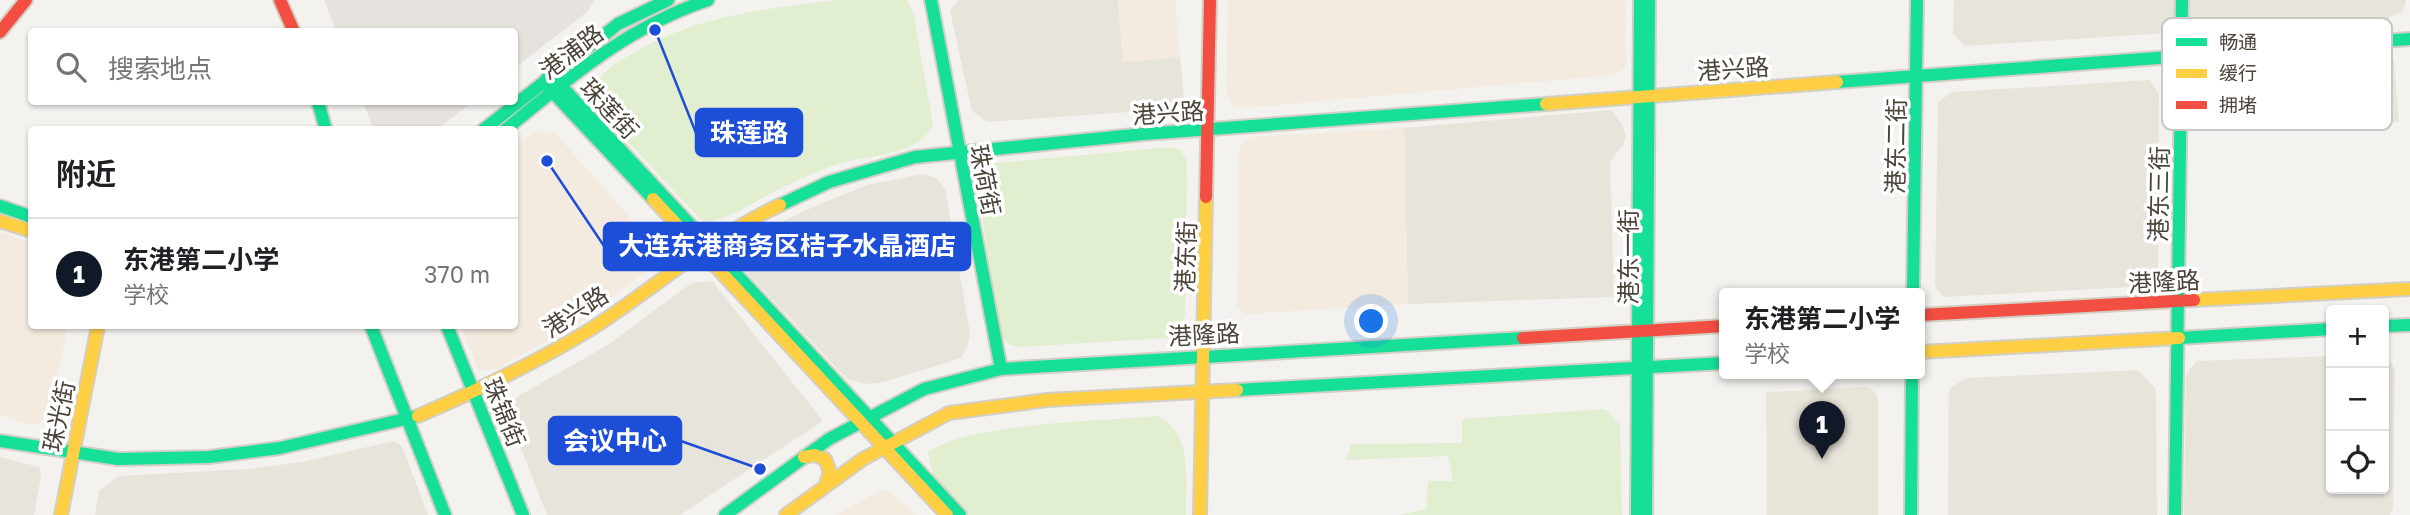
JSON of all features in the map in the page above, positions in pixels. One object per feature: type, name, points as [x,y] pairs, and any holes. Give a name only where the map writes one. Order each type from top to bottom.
[{"type":"main road","points":[[0,32],[26,0]]},
{"type":"main road","points":[[280,0],[292,28]]},
{"type":"main road","name":"港浦路","points":[[518,102],[618,24],[668,0]]},
{"type":"main road","name":"港浦路","points":[[510,126],[616,41],[673,10],[708,0]]},
{"type":"main road","name":"珠荷街","points":[[931,0],[1002,369]]},
{"type":"main road","name":"港东街","points":[[1200,515],[1210,0]]},
{"type":"main road","name":"港东一街","points":[[1640,0],[1644,95],[1643,367],[1646,515]]},
{"type":"main road","name":"港东一街","points":[[1644,95],[1649,0]]},
{"type":"main road","name":"港东二街","points":[[1913,288],[1917,0]]},
{"type":"main road","name":"港东三街","points":[[2182,0],[2182,18]]},
{"type":"main road","name":"港兴路","points":[[2392,40],[2410,39]]},
{"type":"main road","name":"港兴路","points":[[0,441],[118,459],[209,457],[280,448],[407,421],[475,392],[592,328],[704,247],[742,223],[829,182],[915,157],[1209,129],[2162,57]]},
{"type":"main road","name":"珠莲街","points":[[547,78],[545,83],[556,88],[865,420],[947,515]]},
{"type":"main road","points":[[319,105],[325,126]]},
{"type":"main road","name":"港浦路","points":[[488,126],[514,105]]},
{"type":"main road","name":"港东三街","points":[[2175,515],[2180,130]]},
{"type":"main road","points":[[0,206],[28,216]]},
{"type":"main road","points":[[0,221],[28,229]]},
{"type":"main road","name":"港隆路","points":[[1925,315],[2410,289]]},
{"type":"main road","points":[[2389,326],[2410,325]]},
{"type":"main road","name":"港隆路","points":[[725,515],[829,439],[865,420],[924,389],[1002,369],[1719,326]]},
{"type":"main road","name":"珠光街","points":[[61,515],[98,329]]},
{"type":"main road","points":[[372,329],[445,515]]},
{"type":"main road","name":"珠锦街","points":[[448,329],[523,515]]},
{"type":"main road","points":[[1925,352],[2326,329]]},
{"type":"main road","points":[[786,515],[825,484],[888,445],[949,413],[1047,400],[1719,363]]},
{"type":"main road","name":"港东一街","points":[[1637,515],[1643,367]]},
{"type":"main road","points":[[1910,515],[1912,379]]},
{"type":"main road","name":"珠莲街","points":[[888,445],[960,515]]},
{"type":"main road","points":[[804,457],[815,455],[825,459],[830,472],[825,484]]},
{"type":"shaded area","points":[[324,0],[594,0],[588,11],[518,66],[518,28],[335,28]]},
{"type":"shaded area","points":[[958,0],[1118,0],[1123,62],[1180,57],[1185,108],[987,122],[972,111],[950,11]]},
{"type":"shaded area","points":[[1118,0],[1175,0],[1180,57],[1123,62]]},
{"type":"shaded area","points":[[1228,0],[1626,0],[1626,68],[1614,75],[1244,108],[1231,103],[1226,91]]},
{"type":"shaded area","points":[[1954,0],[2406,0],[2403,11],[2389,18],[2162,18],[2162,33],[1965,46],[1953,34]]},
{"type":"shaded area","points":[[2394,61],[2399,122],[2392,122]]},
{"type":"shaded area","points":[[2150,80],[2159,94],[2158,266],[2152,286],[1943,297],[1935,286],[1938,102],[1952,92]]},
{"type":"shaded area","points":[[364,105],[468,105],[441,126],[373,126]]},
{"type":"shaded area","points":[[1611,110],[1623,126],[1626,136],[1623,145],[1610,162],[1614,297],[1408,304],[1404,128]]},
{"type":"shaded area","points":[[1404,128],[1408,304],[1245,314],[1237,307],[1239,148],[1251,137]]},
{"type":"shaded area","points":[[538,131],[556,134],[657,248],[662,258],[584,320],[497,369],[479,371],[462,329],[518,329],[518,143]]},
{"type":"shaded area","points":[[924,174],[936,178],[945,188],[970,333],[967,348],[961,358],[884,382],[866,384],[847,379],[741,266],[743,247],[758,234],[804,211],[867,185]]},
{"type":"shaded area","points":[[0,232],[28,242],[28,329],[67,329],[49,413],[39,424],[27,424],[0,415]]},
{"type":"shaded area","points":[[712,281],[823,421],[680,515],[547,515],[506,410],[517,397],[606,346],[692,283]]},
{"type":"shaded area","points":[[2326,356],[2326,494],[2389,494],[2389,360],[2395,370],[2393,509],[2389,515],[2184,515],[2186,374],[2197,361]]},
{"type":"shaded area","points":[[2138,370],[2156,389],[2157,515],[1948,515],[1949,389],[1966,378]]},
{"type":"shaded area","points":[[1868,387],[1876,393],[1878,402],[1878,515],[1767,515],[1766,392]]},
{"type":"shaded area","points":[[394,441],[402,446],[428,515],[95,515],[99,491],[119,476],[248,469],[302,462]]},
{"type":"shaded area","points":[[0,457],[39,467],[41,476],[34,515],[0,515]]},
{"type":"shaded area","points":[[888,490],[916,515],[837,515],[879,491]]},
{"type":"green space","points":[[838,0],[907,0],[913,11],[933,125],[917,143],[893,152],[824,169],[730,215],[703,222],[595,107],[588,95],[601,76],[617,63],[680,31],[731,16]]},
{"type":"green space","points":[[1170,147],[1181,150],[1187,162],[1185,314],[1181,328],[1168,338],[1019,347],[1008,344],[1000,334],[976,177],[983,168],[997,163]]},
{"type":"green space","points":[[1605,409],[1620,425],[1622,515],[1400,515],[1426,509],[1428,481],[1453,481],[1448,456],[1346,460],[1351,444],[1462,443],[1462,419]]},
{"type":"green space","points":[[1158,416],[1177,434],[1182,446],[1186,473],[1186,515],[963,515],[929,479],[932,472],[928,452],[948,442],[1005,429]]},
{"type":"traffic: fast","points":[[518,103],[618,24],[668,0]]},
{"type":"traffic: fast","points":[[510,126],[577,73],[626,39],[679,11],[708,0]]},
{"type":"traffic: fast","points":[[931,0],[1001,369]]},
{"type":"traffic: fast","points":[[1637,515],[1640,0]]},
{"type":"traffic: fast","points":[[1646,515],[1649,0]]},
{"type":"traffic: fast","points":[[1913,288],[1917,0]]},
{"type":"traffic: fast","points":[[2182,0],[2182,18]]},
{"type":"traffic: fast","points":[[2392,40],[2410,39]]},
{"type":"traffic: fast","points":[[1837,82],[2162,58]]},
{"type":"traffic: fast","points":[[653,199],[545,84],[547,78],[552,76],[960,515]]},
{"type":"traffic: fast","points":[[780,205],[829,182],[915,157],[1144,134],[1546,104]]},
{"type":"traffic: fast","points":[[319,105],[325,126]]},
{"type":"traffic: fast","points":[[488,126],[515,105]]},
{"type":"traffic: fast","points":[[2175,515],[2180,130]]},
{"type":"traffic: fast","points":[[0,206],[28,216]]},
{"type":"traffic: fast","points":[[2389,326],[2410,325]]},
{"type":"traffic: fast","points":[[372,329],[445,515]]},
{"type":"traffic: fast","points":[[448,329],[523,515]]},
{"type":"traffic: fast","points":[[2179,338],[2326,329]]},
{"type":"traffic: fast","points":[[725,515],[829,439],[924,389],[1001,369],[1523,338]]},
{"type":"traffic: fast","points":[[1237,390],[1719,363]]},
{"type":"traffic: fast","points":[[1911,515],[1912,379]]},
{"type":"traffic: fast","points":[[0,441],[118,459],[209,457],[280,448],[418,416]]},
{"type":"traffic: slow","points":[[1546,104],[1837,82]]},
{"type":"traffic: slow","points":[[1200,515],[1206,197]]},
{"type":"traffic: slow","points":[[653,199],[947,515]]},
{"type":"traffic: slow","points":[[418,416],[506,376],[591,329],[730,233],[780,205]]},
{"type":"traffic: slow","points":[[0,221],[28,230]]},
{"type":"traffic: slow","points":[[2194,300],[2410,289]]},
{"type":"traffic: slow","points":[[61,515],[97,329]]},
{"type":"traffic: slow","points":[[1925,352],[2179,338]]},
{"type":"traffic: slow","points":[[786,515],[863,459],[949,413],[1047,400],[1237,390]]},
{"type":"traffic: slow","points":[[804,457],[815,455],[825,459],[830,472],[826,484]]},
{"type":"traffic: jam","points":[[0,32],[26,0]]},
{"type":"traffic: jam","points":[[280,0],[292,28]]},
{"type":"traffic: jam","points":[[1206,197],[1210,0]]},
{"type":"traffic: jam","points":[[1925,315],[2194,300]]},
{"type":"traffic: jam","points":[[1523,338],[1719,326]]},
{"type":"place","name":"珠莲路","points":[[655,30]]},
{"type":"place","name":"大连东港商务区桔子水晶酒店","points":[[547,161]]},
{"type":"place","name":"东港第二小学","points":[[1822,459]]},
{"type":"place","name":"会议中心","points":[[760,469]]}]
